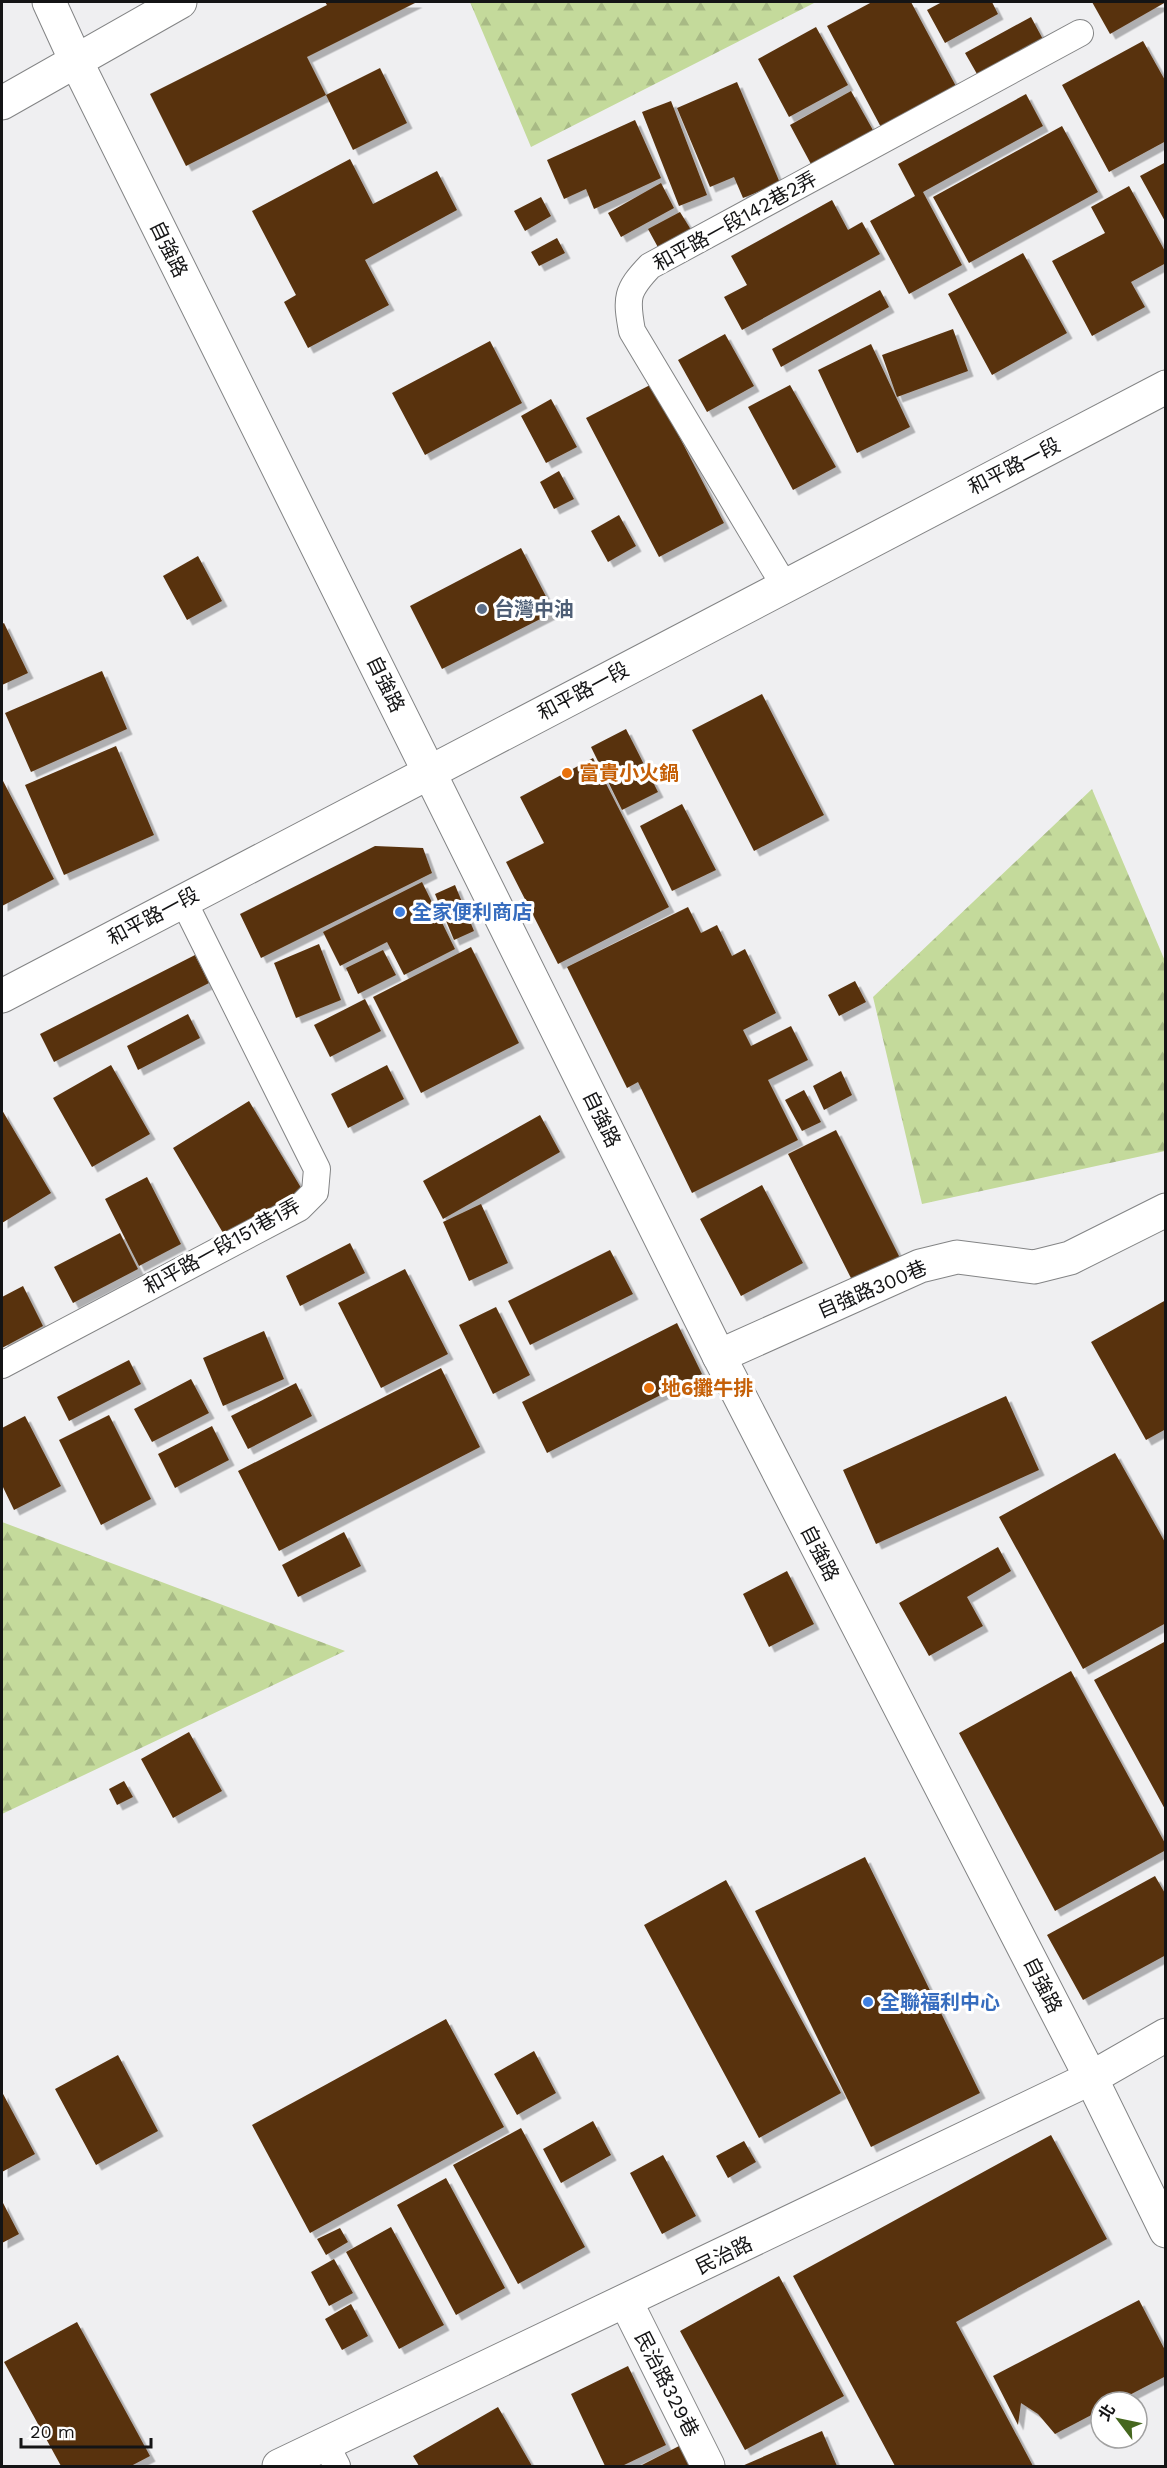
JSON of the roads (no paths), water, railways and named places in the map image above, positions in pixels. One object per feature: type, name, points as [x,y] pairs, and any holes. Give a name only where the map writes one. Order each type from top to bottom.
[{"type":"street","name":"自強路","points":[[50,2],[76,61],[719,1356],[1091,2078],[1166,2231]]},
{"type":"street","points":[[2,103],[180,2]]},
{"type":"street","name":"和平路一段","points":[[2,996],[1166,387]]},
{"type":"street","name":"自強路300巷","points":[[719,1356],[920,1266],[957,1257],[1034,1267],[1070,1258],[1166,1210]]},
{"type":"street","name":"民治路","points":[[279,2466],[331,2455],[626,2302],[1091,2078],[1166,2035]]},
{"type":"street","name":"民治路329巷","points":[[626,2302],[708,2466]]},
{"type":"lane","name":"和平路一段142巷2弄","points":[[784,585],[632,332],[627,305],[633,283],[650,266],[1080,33]]},
{"type":"lane","name":"和平路一段151巷1弄","points":[[2,1365],[299,1208],[315,1192],[317,1169],[183,900]]},
{"type":"place","name":"台灣中油","points":[[482,609]]},
{"type":"place","name":"富貴小火鍋","points":[[567,773]]},
{"type":"place","name":"全家便利商店","points":[[400,912]]},
{"type":"place","name":"地6攤牛排","points":[[649,1388]]},
{"type":"place","name":"全聯福利中心","points":[[868,2002]]}]
